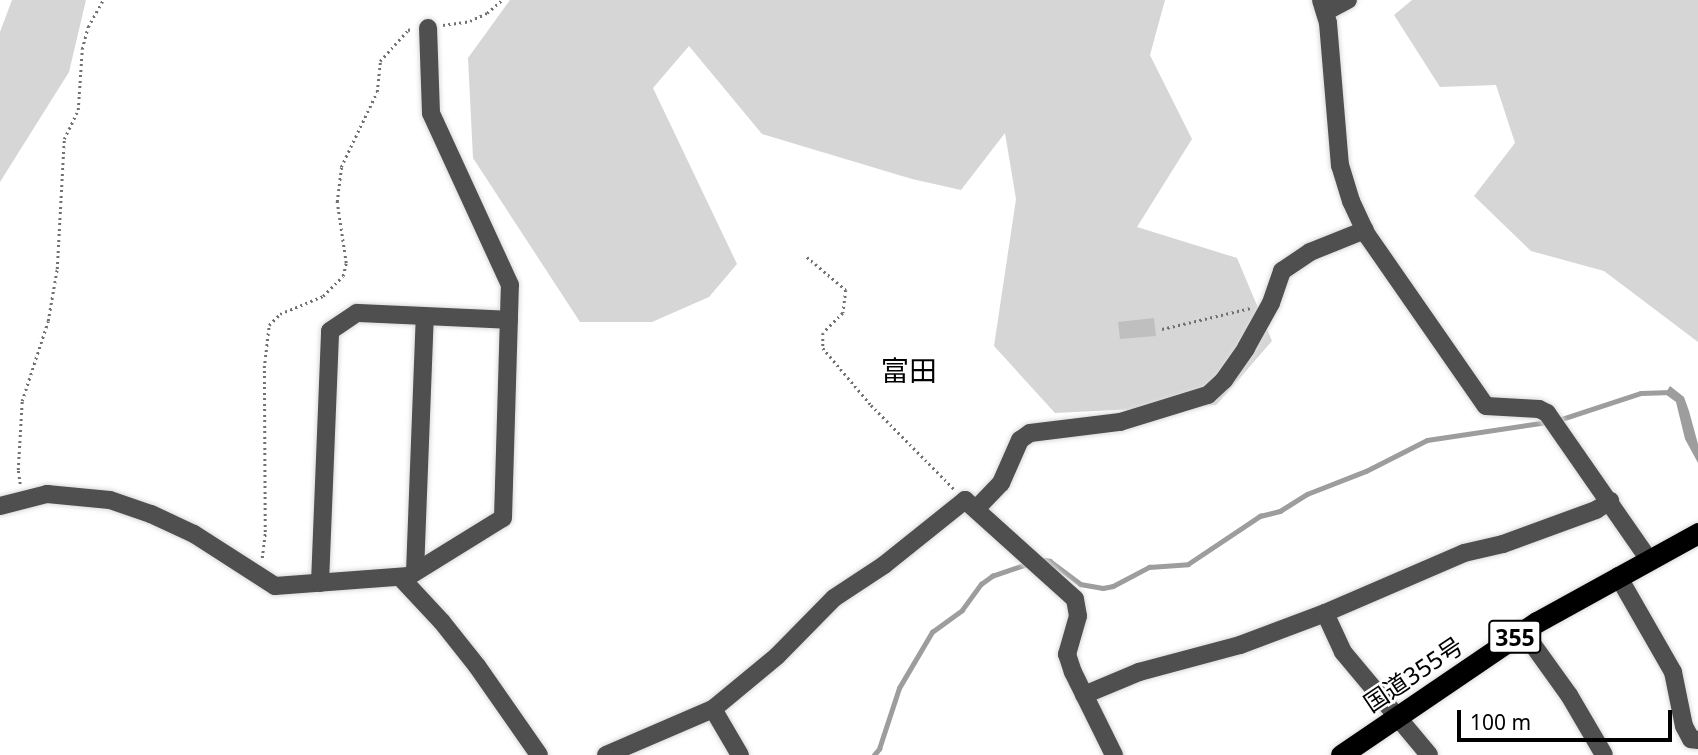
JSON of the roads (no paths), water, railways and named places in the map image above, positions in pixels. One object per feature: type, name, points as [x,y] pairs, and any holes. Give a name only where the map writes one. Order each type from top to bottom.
[{"type":"highway","name":"国道355号","points":[[1341,755],[1523,631],[1698,533]]},
{"type":"street","points":[[1348,0],[1323,6],[1340,165],[1351,201],[1365,230],[1486,406],[1539,409],[1554,422],[1649,560]]},
{"type":"street","points":[[0,506],[47,494],[110,500],[194,534],[275,586],[408,575],[503,518],[510,285],[431,113],[429,28]]},
{"type":"street","points":[[606,755],[713,709],[768,664],[834,598],[1001,484],[1020,440],[1030,433],[1120,422],[1208,395],[1224,380],[1246,348],[1271,303],[1282,271],[1310,252],[1365,230]]},
{"type":"street","points":[[320,583],[330,331],[357,313],[509,320]]},
{"type":"street","points":[[425,316],[408,575],[477,666],[507,713],[539,755]]},
{"type":"street","points":[[1084,695],[1139,672],[1205,656],[1325,613],[1464,553],[1503,544],[1596,510],[1610,501]]},
{"type":"street","points":[[970,504],[1075,599],[1077,616],[1068,654],[1084,695],[1114,755]]},
{"type":"street","points":[[1618,576],[1673,673],[1684,726],[1691,739],[1698,740]]},
{"type":"street","points":[[1325,613],[1343,652],[1429,755]]},
{"type":"street","points":[[1523,631],[1569,695],[1604,755]]},
{"type":"street","points":[[713,709],[740,755]]},
{"type":"waterway","points":[[1559,420],[1641,393],[1671,392]]},
{"type":"waterway","points":[[1045,560],[1080,584],[1103,588],[1113,586],[1149,567],[1188,564],[1260,516],[1280,511],[1307,494],[1366,471],[1427,440],[1547,422]]},
{"type":"waterway","points":[[874,755],[879,749],[899,688],[932,632],[962,610],[981,584],[992,576],[1027,564]]},
{"type":"district","name":"富田","points":[[909,370]]}]
